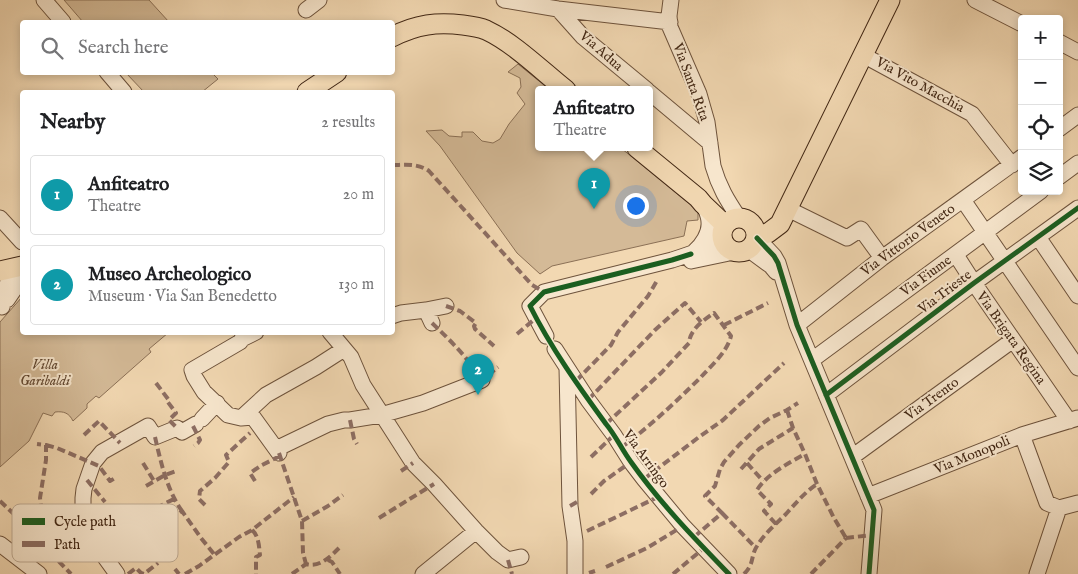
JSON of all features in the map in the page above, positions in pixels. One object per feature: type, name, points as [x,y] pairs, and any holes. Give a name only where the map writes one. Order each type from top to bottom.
[{"type":"main road","points":[[749,244],[756,229],[746,219],[729,226],[722,241],[727,248],[749,244],[780,224],[890,0]]},
{"type":"main road","points":[[395,35],[418,25],[446,23],[484,29],[510,44],[561,86]]},
{"type":"main road","points":[[316,90],[334,75]]},
{"type":"main road","points":[[641,151],[729,226]]},
{"type":"street","points":[[44,0],[62,20]]},
{"type":"street","points":[[306,10],[319,0]]},
{"type":"street","points":[[504,0],[558,9],[670,22]]},
{"type":"street","name":"Via Santa Rita","points":[[672,0],[669,16],[670,27],[699,94],[707,122],[713,166],[724,196],[729,226]]},
{"type":"street","points":[[975,0],[1018,22]]},
{"type":"street","name":"Via Adua","points":[[558,9],[583,37],[642,86]]},
{"type":"street","points":[[1063,44],[1078,52]]},
{"type":"street","name":"Via Vito Macchia","points":[[863,55],[972,114],[1017,161]]},
{"type":"street","points":[[110,75],[122,90]]},
{"type":"street","name":"Via Adua","points":[[653,95],[710,143]]},
{"type":"street","points":[[1063,126],[1078,115]]},
{"type":"street","name":"Via Vittorio Veneto","points":[[797,325],[882,258],[1017,161]]},
{"type":"street","points":[[1063,174],[1078,163]]},
{"type":"street","name":"Via Fiume","points":[[812,360],[1035,195]]},
{"type":"street","points":[[963,200],[1078,368]]},
{"type":"street","points":[[691,254],[699,247],[707,234],[710,223],[704,204]]},
{"type":"street","name":"Via Trieste","points":[[826,395],[974,283],[1078,208]]},
{"type":"street","points":[[788,209],[847,238],[861,229],[882,258]]},
{"type":"street","points":[[0,218],[20,240]]},
{"type":"street","points":[[546,336],[530,306],[544,292],[691,254],[703,249],[729,226]]},
{"type":"street","points":[[1038,237],[1078,296]]},
{"type":"street","points":[[672,260],[692,261],[749,244],[776,271],[784,284],[797,325],[874,510],[869,574]]},
{"type":"street","name":"Via Brigata Regina","points":[[956,255],[1013,340],[1073,419]]},
{"type":"street","points":[[1,308],[14,271]]},
{"type":"street","points":[[397,314],[429,317],[446,306]]},
{"type":"street","points":[[250,335],[192,370],[204,392],[228,414],[241,418],[254,417],[277,451],[328,424],[381,415],[422,403],[482,380]]},
{"type":"street","points":[[334,335],[347,353],[363,385],[413,463],[497,552],[508,560],[521,557]]},
{"type":"street","name":"Via Trento","points":[[852,457],[1013,340]]},
{"type":"street","name":"Via Arringo","points":[[555,349],[631,462],[683,526],[729,574]]},
{"type":"street","points":[[241,418],[266,395],[316,367],[347,353]]},
{"type":"street","points":[[567,368],[570,506],[575,541],[575,574]]},
{"type":"street","points":[[83,504],[84,489],[93,463],[102,452],[148,426],[155,437],[177,428],[182,432],[199,422],[216,404]]},
{"type":"street","name":"Via Monopoli","points":[[868,496],[1022,434],[1073,419]]},
{"type":"street","points":[[1022,434],[1047,503],[1059,508],[1078,503]]},
{"type":"street","points":[[1037,574],[1059,508]]},
{"type":"street","points":[[423,574],[476,531]]},
{"type":"street","points":[[0,544],[12,553]]},
{"type":"street","points":[[23,562],[39,574]]},
{"type":"street","points":[[108,562],[117,574]]},
{"type":"green space","points":[[64,0],[149,0],[167,20],[81,20]]},
{"type":"green space","points":[[518,64],[545,86],[535,86],[535,151],[625,151],[698,211],[698,220],[687,221],[684,236],[552,266],[540,274],[517,253],[440,146],[426,131],[442,130],[449,136],[462,137],[462,132],[473,132],[482,141],[493,143],[500,139],[525,104],[517,93],[521,87],[520,78],[508,72]]},
{"type":"green space","points":[[128,75],[214,75],[218,79],[204,90],[142,90]]},
{"type":"green space","name":"Villa Garibaldi","points":[[20,299],[20,335],[166,335],[149,349],[151,352],[99,398],[96,396],[87,404],[87,408],[73,421],[64,412],[55,412],[52,416],[43,413],[29,441],[0,467],[0,322]]},
{"type":"marked path","points":[[395,165],[416,166],[429,171],[532,285],[544,292]]},
{"type":"marked path","points":[[576,381],[611,345],[618,332],[648,296],[658,279]]},
{"type":"marked path","points":[[588,400],[655,330],[685,303],[701,322]]},
{"type":"marked path","points":[[724,325],[768,303]]},
{"type":"marked path","points":[[446,306],[460,311],[476,323],[475,329],[494,346]]},
{"type":"marked path","points":[[606,424],[662,372],[689,343],[695,329],[714,313],[731,336],[723,353],[672,405],[622,447]]},
{"type":"marked path","points":[[517,334],[536,318]]},
{"type":"marked path","points":[[432,323],[459,350],[482,380],[498,367]]},
{"type":"marked path","points":[[644,479],[723,420],[784,363]]},
{"type":"marked path","points":[[156,383],[176,413],[169,420],[177,428]]},
{"type":"marked path","points":[[694,537],[722,513],[705,496],[715,486],[724,462],[759,426],[798,403]]},
{"type":"marked path","points":[[787,410],[817,484],[846,538]]},
{"type":"marked path","points":[[350,420],[357,444]]},
{"type":"marked path","points":[[84,435],[99,421],[120,443]]},
{"type":"marked path","points":[[193,426],[200,440],[194,446]]},
{"type":"marked path","points":[[741,469],[759,449],[793,428]]},
{"type":"marked path","points":[[205,505],[199,499],[200,491],[229,462],[226,455],[250,433]]},
{"type":"marked path","points":[[591,457],[614,435]]},
{"type":"marked path","points":[[155,437],[168,485],[178,504]]},
{"type":"marked path","points":[[37,444],[46,445],[41,504]]},
{"type":"marked path","points":[[46,445],[99,466],[110,481],[117,477]]},
{"type":"marked path","points":[[279,453],[302,521],[303,553],[306,564]]},
{"type":"marked path","points":[[776,524],[764,511],[771,504],[757,490],[772,474],[805,454]]},
{"type":"marked path","points":[[255,481],[250,473],[280,456]]},
{"type":"marked path","points":[[591,494],[604,481],[631,462]]},
{"type":"marked path","points":[[143,463],[154,481]]},
{"type":"marked path","points":[[401,471],[413,463]]},
{"type":"marked path","points":[[747,463],[763,481]]},
{"type":"marked path","points":[[146,486],[176,471]]},
{"type":"marked path","points":[[87,480],[105,502]]},
{"type":"marked path","points":[[379,518],[434,484]]},
{"type":"marked path","points":[[744,574],[750,567],[755,550],[763,537],[817,484]]},
{"type":"marked path","points":[[302,521],[343,495]]},
{"type":"marked path","points":[[185,574],[252,530],[294,497]]},
{"type":"marked path","points":[[587,531],[658,497]]},
{"type":"marked path","points":[[164,504],[174,499]]},
{"type":"marked path","points":[[0,501],[12,512]]},
{"type":"marked path","points":[[570,506],[577,502]]},
{"type":"marked path","points":[[178,505],[182,511]]},
{"type":"marked path","points":[[178,514],[182,511],[214,554]]},
{"type":"marked path","points":[[722,513],[756,548]]},
{"type":"marked path","points":[[606,567],[647,548],[683,526]]},
{"type":"marked path","points":[[252,530],[257,538],[260,555],[256,557],[256,574]]},
{"type":"marked path","points":[[846,538],[872,535]]},
{"type":"marked path","points":[[811,574],[846,538]]},
{"type":"marked path","points":[[292,574],[306,564],[311,565],[324,561],[339,548]]},
{"type":"marked path","points":[[673,574],[704,548]]},
{"type":"marked path","points":[[328,560],[332,562],[340,574]]},
{"type":"marked path","points":[[508,560],[512,574]]},
{"type":"marked path","points":[[59,562],[71,574]]},
{"type":"marked path","points":[[128,574],[136,568],[144,574],[158,563]]},
{"type":"marked path","points":[[175,569],[179,574]]},
{"type":"marked path","points":[[589,573],[595,571]]},
{"type":"cycle path","points":[[826,395],[974,283],[1078,208]]},
{"type":"cycle path","points":[[757,238],[778,263],[797,325],[874,510],[869,574]]},
{"type":"cycle path","points":[[691,254],[544,292],[530,306],[566,367],[642,477],[678,520],[729,574]]},
{"type":"place","name":"Anfiteatro","points":[[594,209]]},
{"type":"place","name":"Museo Archeologico","points":[[478,395]]}]
